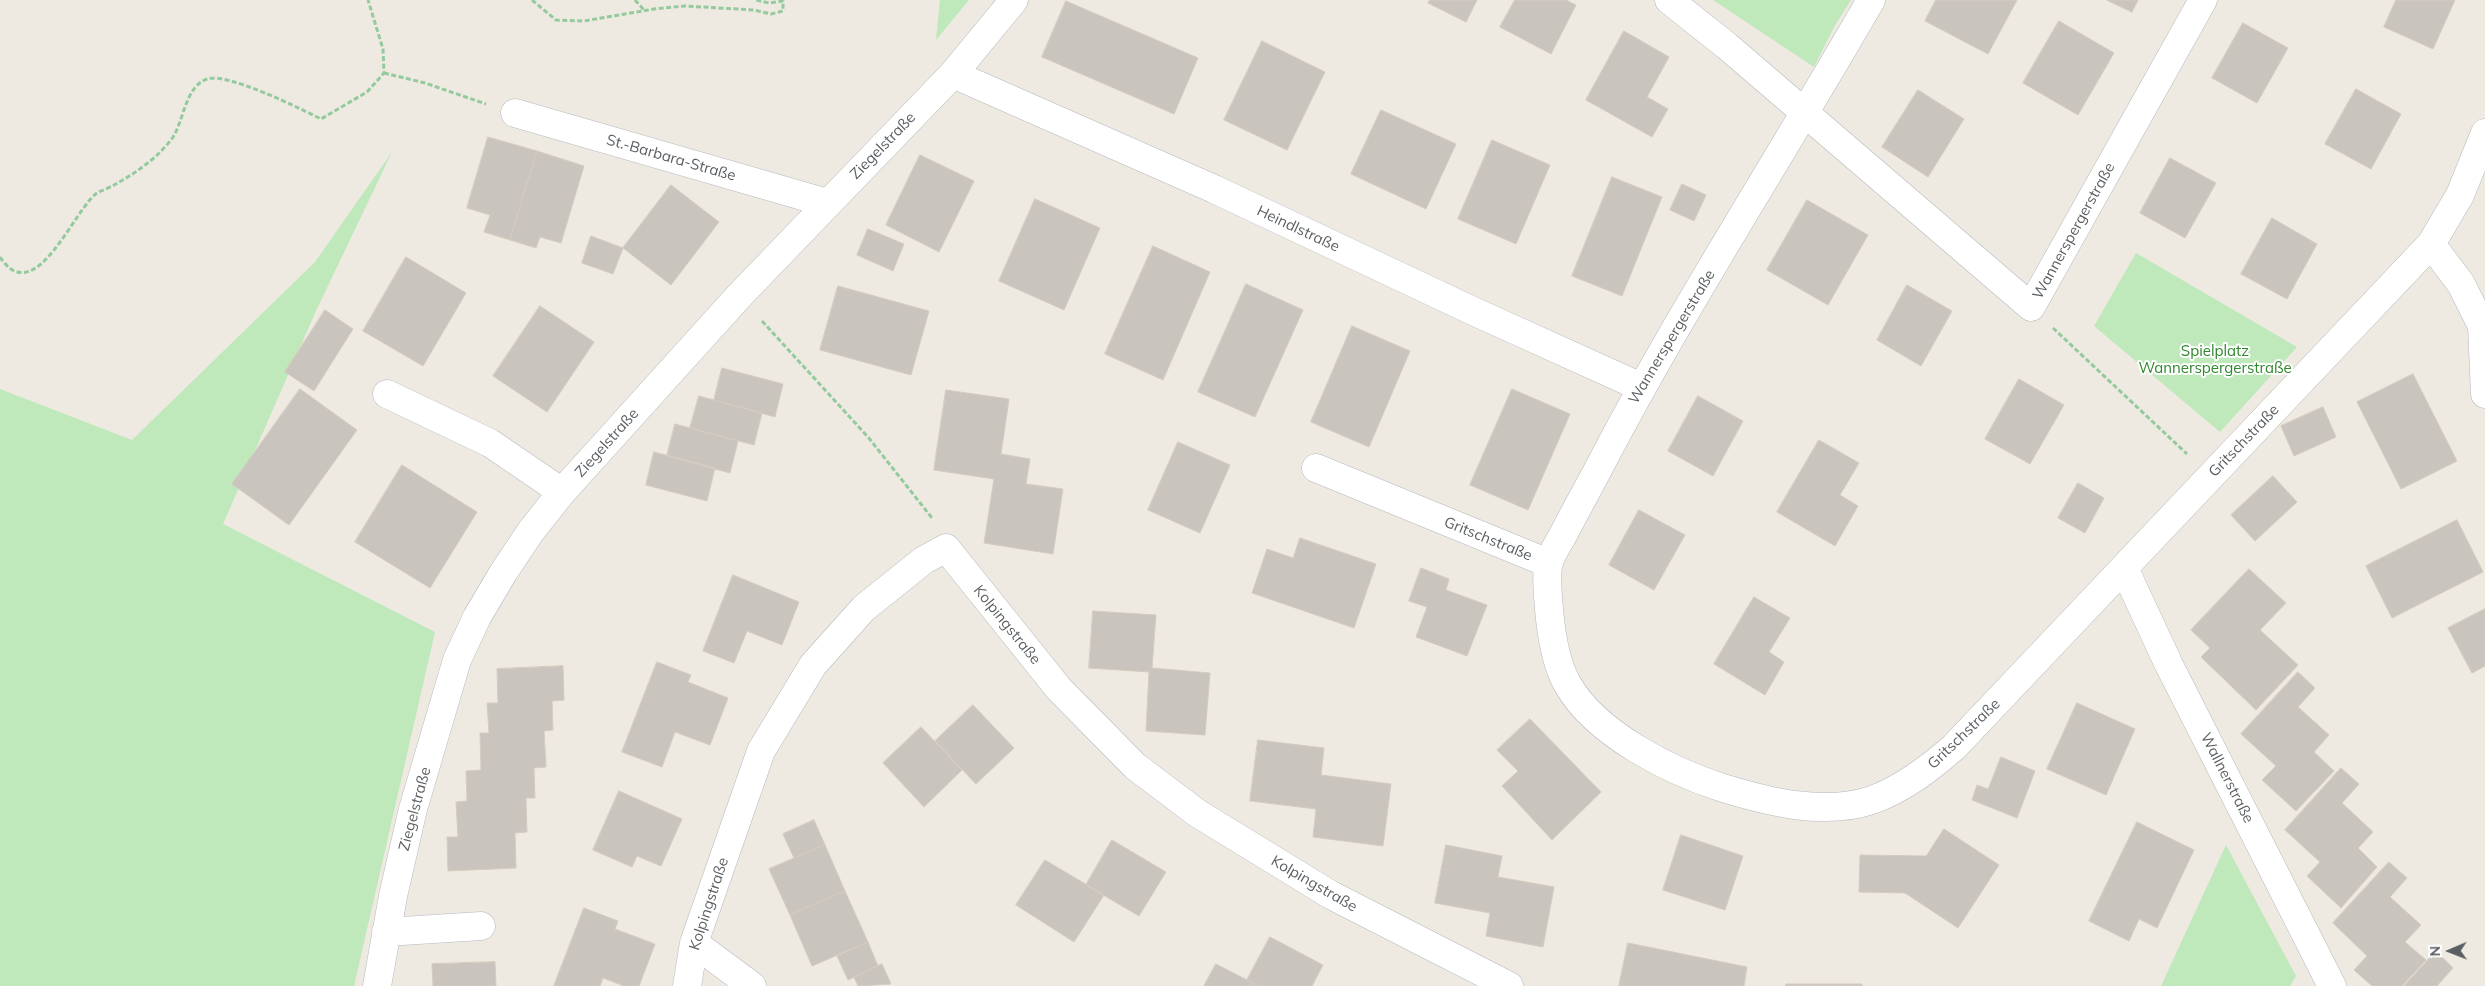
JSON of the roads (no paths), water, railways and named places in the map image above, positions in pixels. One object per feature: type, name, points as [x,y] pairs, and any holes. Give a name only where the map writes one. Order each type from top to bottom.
[{"type":"street","name":"Ziegelstraße","points":[[377,986],[386,932],[413,809],[457,660],[477,617],[503,573],[531,531],[562,492],[739,296],[953,74],[1014,0]]},
{"type":"street","points":[[1668,0],[1726,46],[1805,115]]},
{"type":"street","name":"Wannerspergerstraße","points":[[1548,563],[1642,387],[1805,115],[1871,0]]},
{"type":"street","name":"Wannerspergerstraße","points":[[1805,115],[2031,307],[2203,0]]},
{"type":"street","name":"Heindlstraße","points":[[953,74],[1214,189],[1473,311],[1642,387]]},
{"type":"street","name":"St.-Barbara-Straße","points":[[515,113],[827,203]]},
{"type":"street","name":"Gritschstraße","points":[[1316,468],[1548,563],[1550,621],[1556,652],[1567,684],[1585,708],[1610,730],[1642,752],[1671,767],[1717,786],[1757,798],[1796,805],[1842,806],[1872,800],[1928,769],[1954,747],[2432,244],[2460,195],[2485,133]]},
{"type":"street","points":[[2432,244],[2461,284],[2484,326],[2485,394]]},
{"type":"street","points":[[387,394],[490,443],[562,492]]},
{"type":"street","name":"Kolpingstraße","points":[[687,986],[694,943],[761,751],[813,665],[864,608],[924,560],[946,548],[1059,689],[1135,766],[1197,814],[1331,895],[1509,986]]},
{"type":"street","name":"Wallnerstraße","points":[[2124,568],[2169,665],[2332,986]]},
{"type":"street","points":[[386,932],[481,926]]},
{"type":"street","points":[[694,943],[752,986]]},
{"type":"park label","name":"Spielplatz Wannerspergerstraße","points":[[2215,360]]}]
